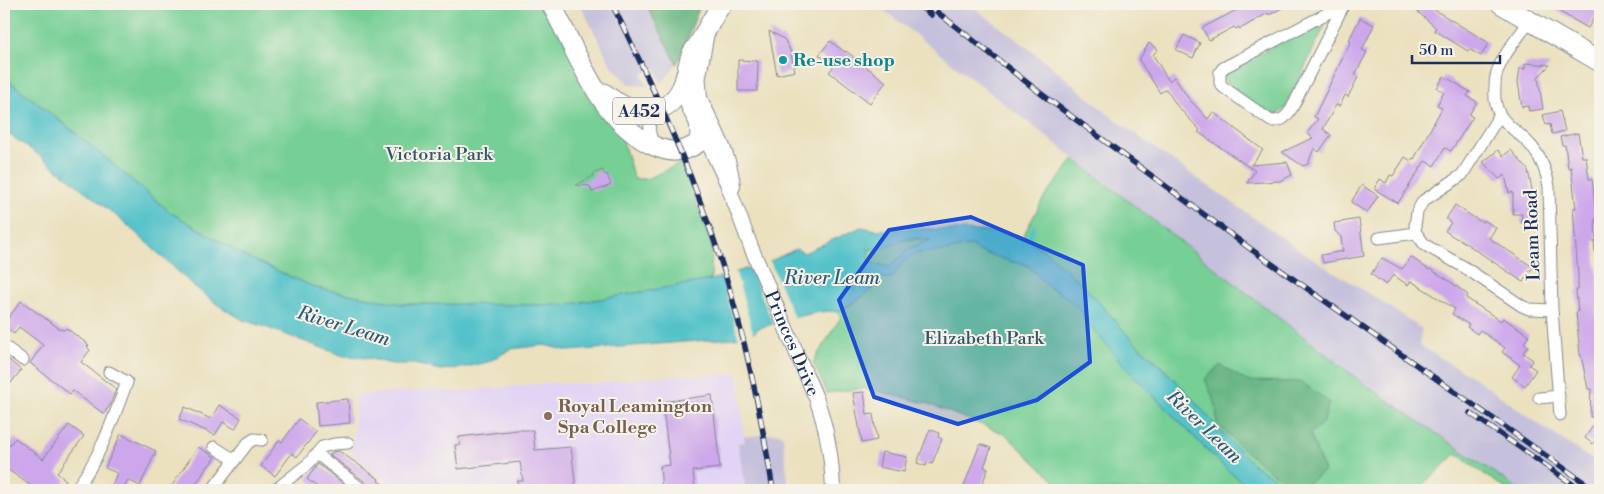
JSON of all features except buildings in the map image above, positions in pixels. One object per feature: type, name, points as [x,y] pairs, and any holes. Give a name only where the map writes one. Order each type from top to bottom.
[{"type":"main road","name":"A452","points":[[551,4],[592,83],[612,114],[638,137],[657,147],[678,152],[684,151],[701,137]]},
{"type":"main road","name":"Princes Drive","points":[[701,137],[690,88],[691,55],[722,4]]},
{"type":"main road","points":[[1502,4],[1600,62]]},
{"type":"main road","name":"A452","points":[[592,83],[608,97],[624,107],[639,111],[655,111],[690,88]]},
{"type":"street","points":[[1343,4],[1292,108],[1284,119],[1272,120],[1223,88],[1220,83],[1220,72],[1223,68],[1343,4]]},
{"type":"street","points":[[1379,238],[1416,233],[1417,212],[1423,201],[1462,175],[1499,116],[1494,95],[1498,70],[1504,57],[1530,20]]},
{"type":"street","name":"Princes Drive","points":[[690,88],[725,150],[731,170],[734,200]]},
{"type":"street","points":[[655,111],[649,127],[650,136],[657,147]]},
{"type":"street","name":"Leam Road","points":[[1499,116],[1533,148],[1544,167],[1547,177],[1549,187],[1552,310],[1560,416]]},
{"type":"street","name":"Princes Drive","points":[[701,137],[734,200],[824,421],[831,460],[833,490]]},
{"type":"street","name":"Leam Road","points":[[1416,233],[1425,245],[1464,267],[1525,308],[1552,310]]},
{"type":"street","points":[[4,346],[22,360]]},
{"type":"street","points":[[75,490],[83,481],[102,446],[127,382],[108,372]]},
{"type":"street","points":[[1539,398],[1559,396]]},
{"type":"street","points":[[212,490],[250,441],[254,439],[262,440]]},
{"type":"street","points":[[275,490],[309,463],[322,447],[348,443]]},
{"type":"street","points":[[214,447],[235,460]]},
{"type":"street","points":[[317,454],[363,490]]},
{"type":"highlighted area","points":[[971,217],[1083,265],[1090,362],[1037,400],[958,424],[874,397],[839,300],[889,230]]},
{"type":"shaded area","points":[[580,4],[646,4],[677,64],[662,83],[654,68],[642,74],[648,86],[630,85],[611,65]]},
{"type":"shaded area","points":[[876,4],[969,4],[1044,60],[1108,114],[1146,142],[1298,249],[1422,329],[1419,345],[1478,380],[1600,465],[1600,490],[1519,490],[1364,384]]},
{"type":"shaded area","name":"Royal Leamington Spa College","points":[[738,373],[745,442],[738,443],[746,490],[398,490],[352,455],[356,395],[434,390],[453,392],[550,383],[592,384],[653,377]]},
{"type":"shaded area","points":[[775,433],[783,435],[789,490],[746,490],[738,443],[745,442],[744,437]]},
{"type":"green space","name":"Victoria Park","points":[[4,4],[543,4],[619,128],[634,179],[647,179],[681,163],[712,244],[711,280],[565,305],[402,304],[316,288],[246,257],[170,212],[73,131],[4,77]]},
{"type":"green space","points":[[646,4],[701,4],[677,64]]},
{"type":"green space","points":[[1324,20],[1324,27],[1285,109],[1278,114],[1268,113],[1227,85],[1224,78],[1225,72]]},
{"type":"green space","points":[[1074,159],[1364,384],[1519,490],[1507,490],[1456,454],[1417,490],[1294,490],[1255,466],[1225,436],[1179,384],[1133,341],[1085,287],[1050,255],[1028,239],[1022,238],[1043,199]]},
{"type":"green space","points":[[908,239],[932,239],[910,248],[890,267],[870,263],[868,249],[885,247]]},
{"type":"green space","name":"Elizabeth Park","points":[[973,246],[1030,267],[1048,287],[1073,303],[1129,371],[1227,470],[1253,490],[1064,490],[1005,434],[926,403],[864,388],[827,393],[813,362],[841,317],[837,312],[861,297],[882,278],[893,278],[907,256]]},
{"type":"green space","points":[[1220,365],[1247,381],[1301,382],[1329,402],[1324,421],[1310,434],[1324,471],[1306,485],[1296,489],[1264,467],[1226,433],[1217,423],[1216,406],[1205,379]]},
{"type":"water","name":"River Leam","points":[[4,77],[73,131],[170,212],[246,257],[316,288],[402,304],[565,305],[711,280],[771,261],[796,249],[804,253],[861,227],[876,230],[914,228],[982,231],[1010,234],[1028,239],[1050,255],[1085,287],[1133,341],[1179,384],[1225,436],[1255,466],[1294,490],[1253,490],[1227,470],[1129,371],[1073,303],[1048,287],[1030,267],[978,251],[973,246],[910,256],[904,261],[893,278],[882,278],[871,290],[837,312],[827,311],[800,316],[759,328],[752,334],[735,338],[569,351],[544,345],[511,349],[488,362],[441,370],[414,364],[392,364],[367,358],[344,356],[243,320],[218,305],[194,286],[124,222],[39,155],[4,131]],"holes":[[[914,238],[931,240],[910,248],[890,267],[870,263],[868,249],[885,247]]]},
{"type":"pier","points":[[769,259],[795,320],[774,326],[749,265]]},
{"type":"pier","points":[[735,270],[754,336],[739,340],[721,274]]},
{"type":"waterway","points":[[1027,242],[1034,227]]},
{"type":"railway","points":[[612,4],[676,141],[699,197],[720,258],[747,357],[773,490]]},
{"type":"railway","points":[[917,4],[931,15]]},
{"type":"railway","points":[[927,4],[1048,99],[1252,250],[1595,490]]},
{"type":"railway","points":[[1470,413],[1581,490]]},
{"type":"place","name":"Re-use shop","points":[[783,60]]},
{"type":"place","name":"Royal Leamington Spa College","points":[[548,416]]}]
